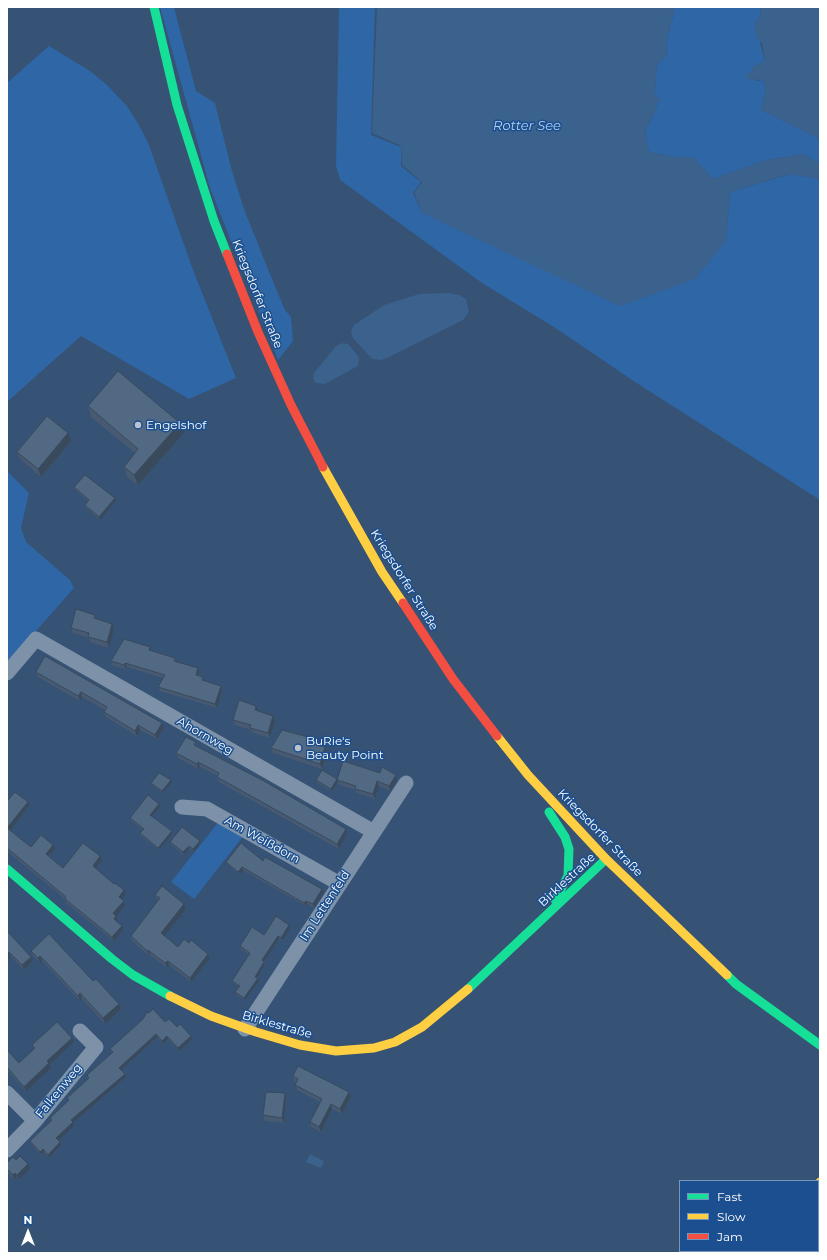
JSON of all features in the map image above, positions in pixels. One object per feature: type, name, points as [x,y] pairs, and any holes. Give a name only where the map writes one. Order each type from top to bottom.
[{"type":"main road","name":"Kriegsdorfer Straße","points":[[154,7],[177,105],[214,221],[258,332],[291,405],[324,470],[382,572],[453,679],[528,775],[606,860],[736,984],[820,1044]]},
{"type":"main road","name":"Birklestraße","points":[[528,775],[565,837],[569,849],[568,876],[544,918]]},
{"type":"main road","name":"Birklestraße","points":[[7,869],[106,954],[133,975],[193,1008],[241,1027],[300,1045],[336,1051],[358,1051],[395,1042],[422,1027],[460,997],[606,860]]},
{"type":"street","name":"Ahornweg","points":[[7,673],[36,639],[374,832]]},
{"type":"street","name":"Im Lettenfeld","points":[[241,1027],[340,884],[406,783]]},
{"type":"street","name":"Am Weißdorn","points":[[182,807],[207,810],[340,884]]},
{"type":"street","name":"Falkenweg","points":[[7,1150],[34,1121],[96,1047],[80,1031]]},
{"type":"street","points":[[7,1093],[34,1121]]},
{"type":"shaded area","points":[[160,7],[174,7],[196,91],[215,103],[232,171],[244,209],[285,310],[291,317],[293,341],[278,360],[210,188]]},
{"type":"shaded area","points":[[339,7],[375,7],[371,135],[401,147],[401,166],[421,182],[413,193],[422,213],[726,241],[730,192],[790,174],[820,179],[820,500],[635,382],[557,329],[482,283],[340,180],[336,166]]},
{"type":"shaded area","points":[[675,7],[761,7],[760,16],[755,24],[765,61],[753,67],[756,81],[763,80],[766,90],[761,110],[820,139],[820,165],[803,154],[767,160],[713,179],[693,157],[672,157],[649,152],[645,132],[660,99],[654,96],[657,65],[667,55],[666,44]]},
{"type":"shaded area","points":[[49,46],[90,71],[106,84],[127,106],[139,125],[149,145],[193,270],[236,378],[189,399],[81,336],[7,402],[7,83]]},
{"type":"shaded area","points":[[7,471],[29,493],[21,528],[26,542],[70,580],[74,588],[7,664]]},
{"type":"shaded area","points":[[220,820],[245,834],[194,899],[171,882]]},
{"type":"water","name":"Rotter See","points":[[377,7],[675,7],[666,44],[667,55],[657,65],[654,96],[660,99],[645,132],[649,152],[672,157],[693,157],[713,179],[767,160],[803,154],[820,165],[820,179],[789,174],[730,192],[726,241],[695,279],[620,306],[422,213],[414,193],[422,182],[402,165],[401,146],[372,133]]},
{"type":"water","points":[[761,7],[820,7],[820,139],[761,110],[766,90],[763,80],[745,79],[753,67],[765,61],[762,44],[756,37],[755,24],[760,16]]},
{"type":"water","points":[[448,293],[459,295],[466,299],[469,312],[463,320],[387,358],[381,360],[372,359],[353,338],[351,331],[354,325],[384,305],[419,294]]},
{"type":"water","points":[[343,343],[348,344],[359,357],[358,366],[325,384],[316,383],[313,379],[314,373],[336,346]]},
{"type":"water","points":[[310,1154],[324,1161],[321,1168],[306,1162]]},
{"type":"building","name":"Engelshof","points":[[118,371],[180,423],[134,475],[124,467],[138,449],[88,406]]},
{"type":"building","points":[[47,416],[68,433],[38,469],[17,452]]},
{"type":"building","points":[[85,475],[115,498],[99,517],[85,505],[89,500],[74,487]]},
{"type":"building","points":[[76,609],[95,615],[94,618],[112,624],[107,642],[88,637],[89,633],[71,628]]},
{"type":"building","points":[[124,639],[150,647],[149,650],[175,658],[174,661],[198,668],[196,675],[203,677],[202,680],[221,686],[215,704],[158,687],[165,675],[125,663],[124,665],[111,661]]},
{"type":"building","points":[[45,656],[162,723],[155,735],[138,725],[135,731],[104,712],[107,707],[81,692],[78,696],[36,672]]},
{"type":"building","points":[[239,700],[256,706],[255,710],[273,716],[268,733],[250,728],[251,725],[233,720]]},
{"type":"building","points":[[282,730],[308,737],[307,742],[325,747],[320,764],[271,748]]},
{"type":"building","points":[[186,737],[196,742],[194,745],[264,781],[346,829],[337,844],[217,777],[219,773],[176,753]]},
{"type":"building","points":[[343,761],[380,773],[382,767],[396,775],[389,786],[377,781],[373,794],[355,789],[356,786],[337,780]]},
{"type":"building","points":[[322,770],[337,779],[331,789],[316,780]]},
{"type":"building","points":[[159,773],[171,780],[162,791],[151,783]]},
{"type":"building","points":[[15,792],[28,802],[7,828],[7,799],[8,800]]},
{"type":"building","points":[[148,795],[159,804],[150,815],[172,831],[158,848],[140,833],[144,829],[130,818]]},
{"type":"building","points":[[182,827],[200,841],[193,849],[189,846],[183,852],[170,842]]},
{"type":"building","points":[[7,828],[31,847],[41,835],[53,845],[46,854],[63,868],[83,843],[100,856],[93,866],[114,884],[115,883],[124,890],[119,897],[124,901],[113,913],[116,916],[114,919],[122,926],[112,937],[65,899],[66,897],[7,848]]},
{"type":"building","points":[[241,843],[263,861],[265,857],[322,889],[313,904],[306,901],[304,903],[242,867],[238,872],[226,862]]},
{"type":"building","points":[[162,886],[184,904],[161,933],[178,947],[184,939],[189,943],[191,940],[208,954],[190,978],[168,961],[165,963],[148,950],[147,951],[131,936],[160,898],[155,895]]},
{"type":"building","points":[[276,916],[289,925],[281,938],[278,936],[262,960],[264,962],[255,977],[258,978],[244,998],[235,992],[240,986],[232,981],[250,953],[240,946],[252,927],[264,935]]},
{"type":"building","points":[[7,931],[31,957],[22,965],[9,952],[7,955]]},
{"type":"building","points":[[49,934],[93,981],[96,979],[119,1004],[103,1018],[80,993],[78,996],[40,956],[38,958],[31,951]]},
{"type":"building","points":[[153,1009],[165,1022],[169,1019],[177,1027],[180,1024],[191,1036],[178,1048],[167,1036],[162,1041],[156,1034],[119,1068],[125,1074],[71,1120],[73,1122],[56,1138],[60,1142],[48,1155],[43,1149],[40,1152],[30,1141],[52,1120],[50,1118],[69,1100],[67,1098],[89,1078],[87,1075],[113,1052],[110,1049],[143,1019],[147,1012],[149,1013]]},
{"type":"building","points":[[57,1022],[72,1038],[47,1061],[49,1063],[24,1087],[7,1067],[7,1050],[19,1063],[35,1048],[32,1045]]},
{"type":"building","points":[[298,1066],[349,1092],[340,1109],[331,1104],[319,1127],[310,1122],[322,1099],[295,1085],[298,1079],[293,1076]]},
{"type":"building","points":[[266,1092],[285,1093],[282,1118],[263,1115]]},
{"type":"building","points":[[20,1156],[28,1164],[17,1175],[15,1173],[13,1175],[7,1169],[7,1163],[13,1157],[16,1160]]},
{"type":"traffic: fast","points":[[154,7],[177,105],[214,221],[227,254]]},
{"type":"traffic: fast","points":[[549,812],[565,837],[569,849],[568,876],[555,900]]},
{"type":"traffic: fast","points":[[468,989],[606,859]]},
{"type":"traffic: fast","points":[[7,869],[112,959],[133,975],[170,996]]},
{"type":"traffic: fast","points":[[727,975],[736,984],[820,1045]]},
{"type":"traffic: slow","points":[[323,467],[382,572],[403,603]]},
{"type":"traffic: slow","points":[[497,736],[528,775],[606,859],[727,975]]},
{"type":"traffic: slow","points":[[170,996],[211,1016],[256,1032],[300,1045],[336,1051],[374,1048],[395,1042],[422,1027],[468,989]]},
{"type":"traffic: jam","points":[[227,254],[258,332],[291,405],[323,467]]},
{"type":"traffic: jam","points":[[403,603],[453,679],[497,736]]},
{"type":"place","name":"Engelshof","points":[[138,425]]},
{"type":"place","name":"BuRie's Beauty Point","points":[[298,748]]}]
